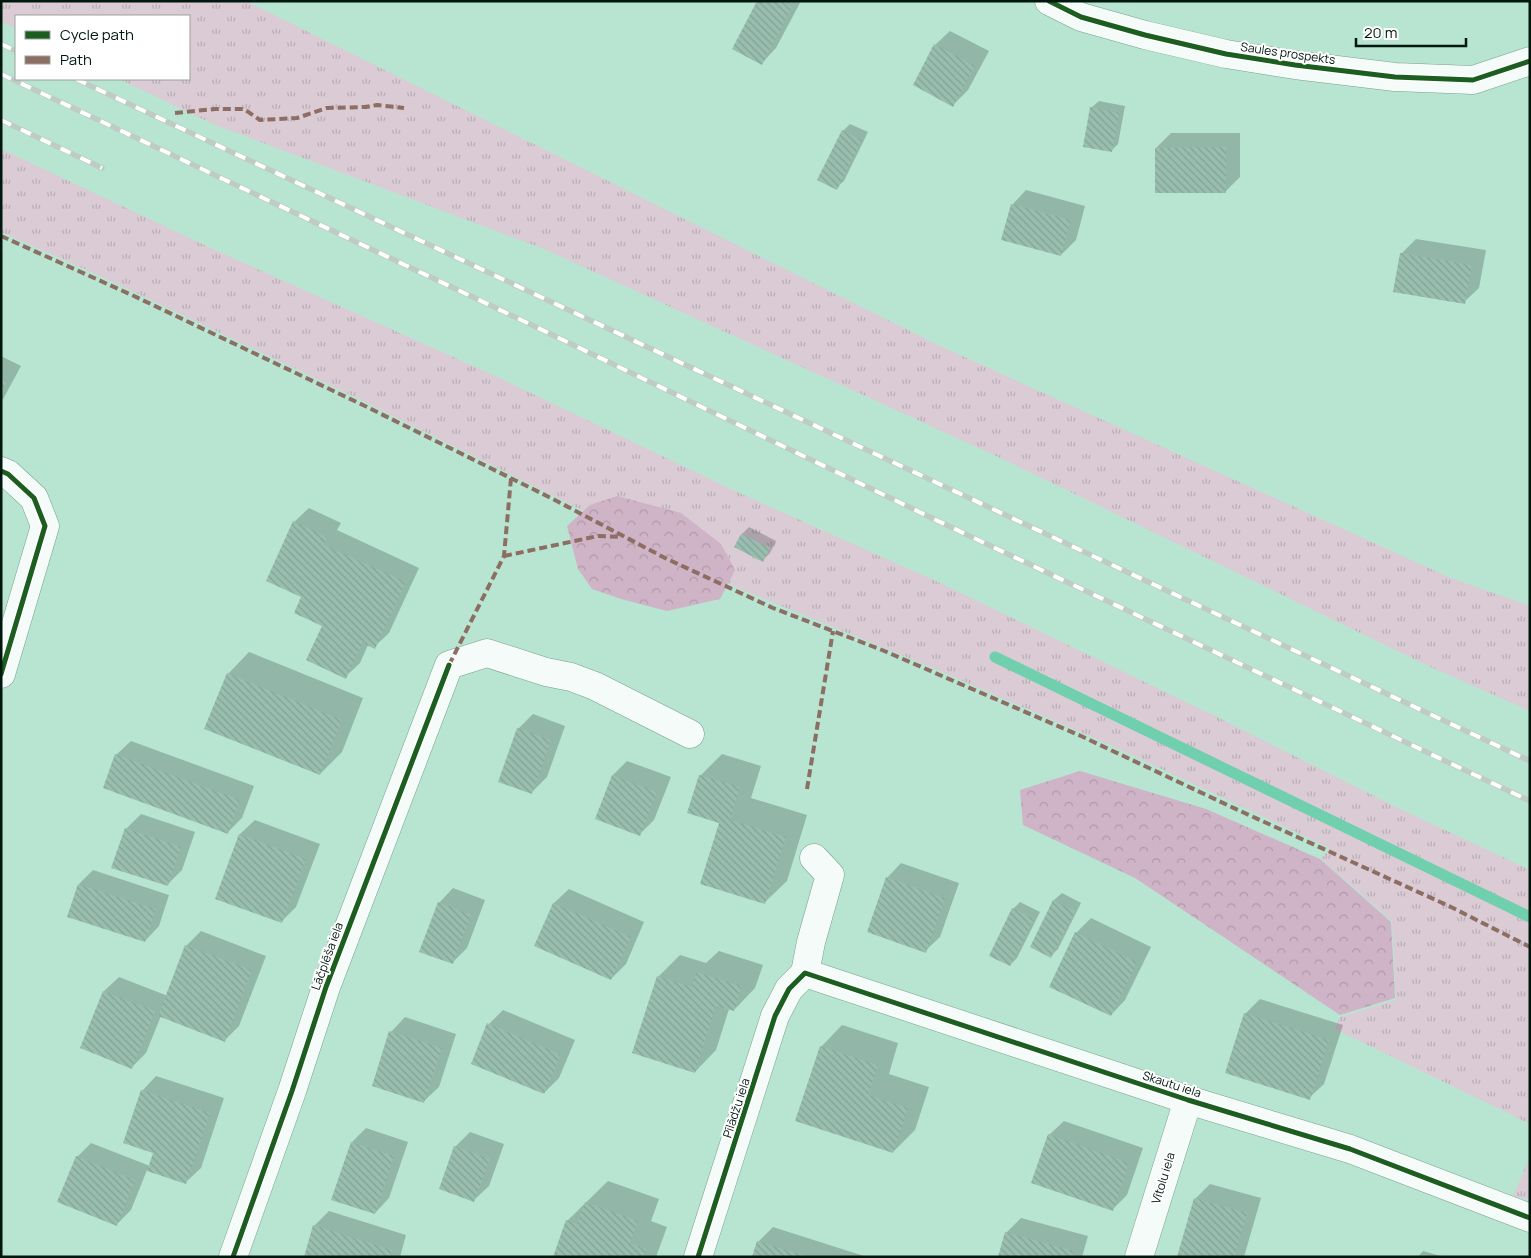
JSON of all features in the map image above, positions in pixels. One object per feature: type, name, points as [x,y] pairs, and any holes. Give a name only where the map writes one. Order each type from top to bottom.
[{"type":"street","name":"Saules prospekts","points":[[1049,1],[1081,17],[1226,54],[1395,77],[1473,80],[1530,60]]},
{"type":"street","points":[[1,472],[8,474],[34,498],[45,526],[1,674]]},
{"type":"street","name":"Lāčplēša iela","points":[[233,1257],[326,987],[449,665],[487,653],[546,672],[572,677],[595,686],[690,734]]},
{"type":"street","points":[[805,974],[811,942],[830,875],[814,858]]},
{"type":"street","name":"Skautu iela","points":[[805,974],[1188,1100],[1350,1148],[1530,1218]]},
{"type":"street","name":"Pīlādžu iela","points":[[698,1257],[776,1016],[789,989],[805,974]]},
{"type":"street","name":"Vītolu iela","points":[[1139,1257],[1188,1100]]},
{"type":"green space","points":[[1,1],[246,1],[938,345],[1451,578],[1530,606],[1530,711],[1424,664],[1007,461],[544,249],[213,124],[121,80],[190,80],[190,15],[15,15],[15,28],[1,21]]},
{"type":"green space","points":[[1,149],[213,249],[502,379],[737,492],[938,582],[1221,719],[1398,808],[1530,870],[1530,1124],[1335,1029],[1340,1017],[1396,1000],[1392,921],[1321,859],[1330,848],[1110,745],[938,670],[740,589],[359,399],[98,275],[1,232]]},
{"type":"green space","points":[[617,496],[681,513],[721,544],[735,570],[720,599],[667,611],[592,589],[578,569],[567,526],[590,505]]},
{"type":"green space","points":[[1080,771],[1206,809],[1320,859],[1391,922],[1395,998],[1340,1015],[1135,878],[1023,825],[1020,790]]},
{"type":"green space","points":[[1530,1156],[1530,1199],[1513,1197]]},
{"type":"building","points":[[757,1],[782,1],[792,7],[762,65],[732,49]]},
{"type":"building","points":[[934,44],[975,66],[953,107],[913,85]]},
{"type":"building","points":[[1090,107],[1119,113],[1112,152],[1083,147]]},
{"type":"building","points":[[842,130],[862,140],[837,190],[817,180]]},
{"type":"building","points":[[1226,147],[1226,193],[1155,193],[1155,148]]},
{"type":"building","points":[[1011,204],[1071,220],[1061,256],[1001,240]]},
{"type":"building","points":[[1400,253],[1472,265],[1465,304],[1393,292]]},
{"type":"building","points":[[1,378],[7,381],[1,393]]},
{"type":"building","points":[[293,521],[327,537],[324,545],[406,582],[375,649],[362,643],[346,679],[306,660],[322,626],[294,613],[301,597],[266,581]]},
{"type":"building","points":[[741,534],[770,548],[763,562],[734,547]]},
{"type":"building","points":[[227,673],[342,720],[320,775],[204,729]]},
{"type":"building","points":[[517,728],[551,740],[532,794],[498,782]]},
{"type":"building","points":[[115,754],[240,800],[228,834],[103,788]]},
{"type":"building","points":[[612,775],[657,792],[640,836],[595,819]]},
{"type":"building","points":[[699,775],[740,787],[730,820],[786,837],[765,904],[700,884],[719,823],[687,813]]},
{"type":"building","points":[[125,828],[181,847],[168,886],[111,868]]},
{"type":"building","points":[[239,834],[306,859],[282,923],[215,899]]},
{"type":"building","points":[[886,877],[945,898],[926,953],[867,932]]},
{"type":"building","points":[[78,884],[156,909],[145,942],[67,917]]},
{"type":"building","points":[[1053,900],[1075,911],[1051,958],[1030,947]]},
{"type":"building","points":[[438,902],[471,915],[453,964],[419,952]]},
{"type":"building","points":[[553,903],[631,937],[611,980],[534,946]]},
{"type":"building","points":[[1012,908],[1034,919],[1010,966],[989,956]]},
{"type":"building","points":[[1075,932],[1137,962],[1111,1016],[1049,987]]},
{"type":"building","points":[[185,945],[252,970],[225,1042],[158,1016]]},
{"type":"building","points":[[696,972],[742,986],[734,1011],[716,1006],[695,1073],[632,1053],[657,976],[692,987]]},
{"type":"building","points":[[103,991],[155,1011],[132,1069],[80,1048]]},
{"type":"building","points":[[1244,1013],[1329,1040],[1310,1100],[1225,1073]]},
{"type":"building","points":[[487,1023],[561,1055],[544,1094],[471,1064]]},
{"type":"building","points":[[389,1031],[442,1048],[424,1103],[372,1086]]},
{"type":"building","points":[[820,1046],[878,1065],[868,1095],[908,1108],[893,1153],[795,1121]]},
{"type":"building","points":[[141,1090],[210,1113],[186,1184],[147,1171],[153,1153],[123,1143]]},
{"type":"building","points":[[1048,1134],[1129,1163],[1113,1211],[1031,1183]]},
{"type":"building","points":[[351,1142],[394,1156],[375,1214],[331,1200]]},
{"type":"building","points":[[454,1146],[490,1159],[474,1202],[439,1189]]},
{"type":"building","points":[[76,1156],[135,1180],[117,1226],[57,1202]]},
{"type":"building","points":[[1194,1198],[1247,1213],[1234,1257],[1177,1257]]},
{"type":"building","points":[[585,1202],[638,1221],[630,1243],[646,1249],[643,1257],[553,1257],[566,1220],[577,1224]]},
{"type":"building","points":[[313,1225],[392,1250],[390,1257],[304,1257]]},
{"type":"building","points":[[1005,1232],[1074,1251],[1072,1257],[998,1257]]},
{"type":"building","points":[[757,1241],[806,1256],[806,1257],[752,1257]]},
{"type":"waterway","points":[[995,657],[1530,917]]},
{"type":"railway","points":[[1,44],[15,51]]},
{"type":"railway","points":[[1,74],[1530,801]]},
{"type":"railway","points":[[78,80],[1530,761]]},
{"type":"railway","points":[[1,120],[102,168]]},
{"type":"marked path","points":[[175,113],[215,109],[244,109],[260,120],[297,118],[327,108],[377,105],[404,108]]},
{"type":"marked path","points":[[1,236],[134,296],[365,406],[551,498],[665,558],[773,608],[882,650],[1081,736],[1449,906],[1530,947]]},
{"type":"marked path","points":[[449,665],[504,556],[511,478]]},
{"type":"marked path","points":[[504,556],[598,536],[622,537]]},
{"type":"marked path","points":[[807,789],[833,631]]},
{"type":"cycle path","points":[[1049,1],[1081,17],[1145,35],[1226,54],[1295,65],[1395,77],[1473,80],[1530,61]]},
{"type":"cycle path","points":[[1,471],[8,474],[34,498],[45,526],[1,674]]},
{"type":"cycle path","points":[[233,1257],[292,1091],[326,987],[449,665]]},
{"type":"cycle path","points":[[698,1257],[775,1016],[789,989],[805,973],[1188,1100],[1350,1149],[1530,1218]]}]
